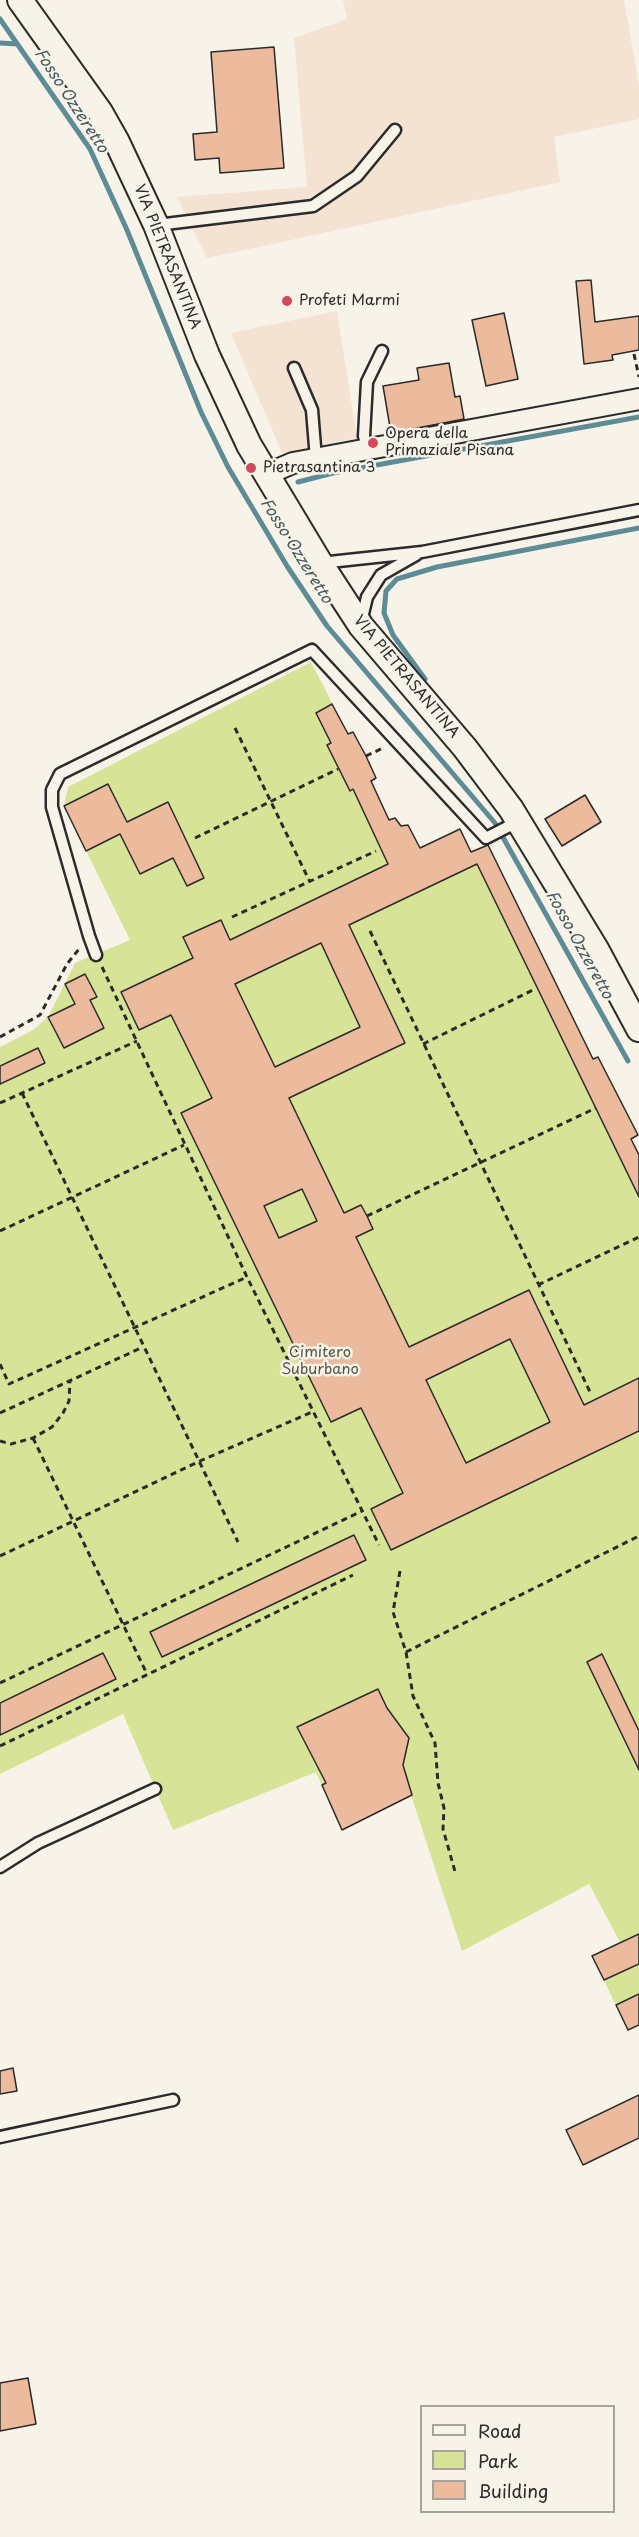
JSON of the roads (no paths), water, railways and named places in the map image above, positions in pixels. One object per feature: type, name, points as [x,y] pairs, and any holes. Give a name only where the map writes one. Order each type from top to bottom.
[{"type":"street","name":"VIA PIETRASANTINA","points":[[21,0],[109,127],[156,225],[207,354],[249,445],[320,563],[361,626],[465,748],[596,949],[635,1014]]},
{"type":"street","points":[[267,474],[293,463],[639,399]]},
{"type":"lane","points":[[156,225],[313,206],[357,176],[395,130]]},
{"type":"lane","points":[[367,449],[364,436],[367,382],[382,351]]},
{"type":"lane","points":[[294,368],[312,410],[316,459]]},
{"type":"lane","points":[[320,563],[422,552],[639,510]]},
{"type":"lane","points":[[361,626],[367,597],[381,575],[422,552]]},
{"type":"lane","points":[[96,954],[52,807],[52,790],[60,774],[312,650],[486,838],[514,824]]},
{"type":"lane","points":[[0,1867],[38,1844],[155,1789]]},
{"type":"lane","points":[[0,2137],[173,2100]]},
{"type":"waterway","name":"Fosso Ozzeretto","points":[[0,19],[90,149],[127,230],[201,412],[228,467],[287,566],[327,626],[495,823],[628,1061]]},
{"type":"waterway","points":[[0,43],[17,44]]},
{"type":"waterway","points":[[298,482],[333,473],[639,417]]},
{"type":"waterway","points":[[425,679],[393,635],[384,613],[386,591],[397,579],[437,567],[639,528]]},
{"type":"place","name":"Profeti Marmi","points":[[287,301]]},
{"type":"place","name":"Opera della Primaziale Pisana","points":[[373,443]]},
{"type":"place","name":"Pietrasantina 3","points":[[251,468]]},
{"type":"park label","name":"Cimitero Suburbano","points":[[320,1362]]}]
